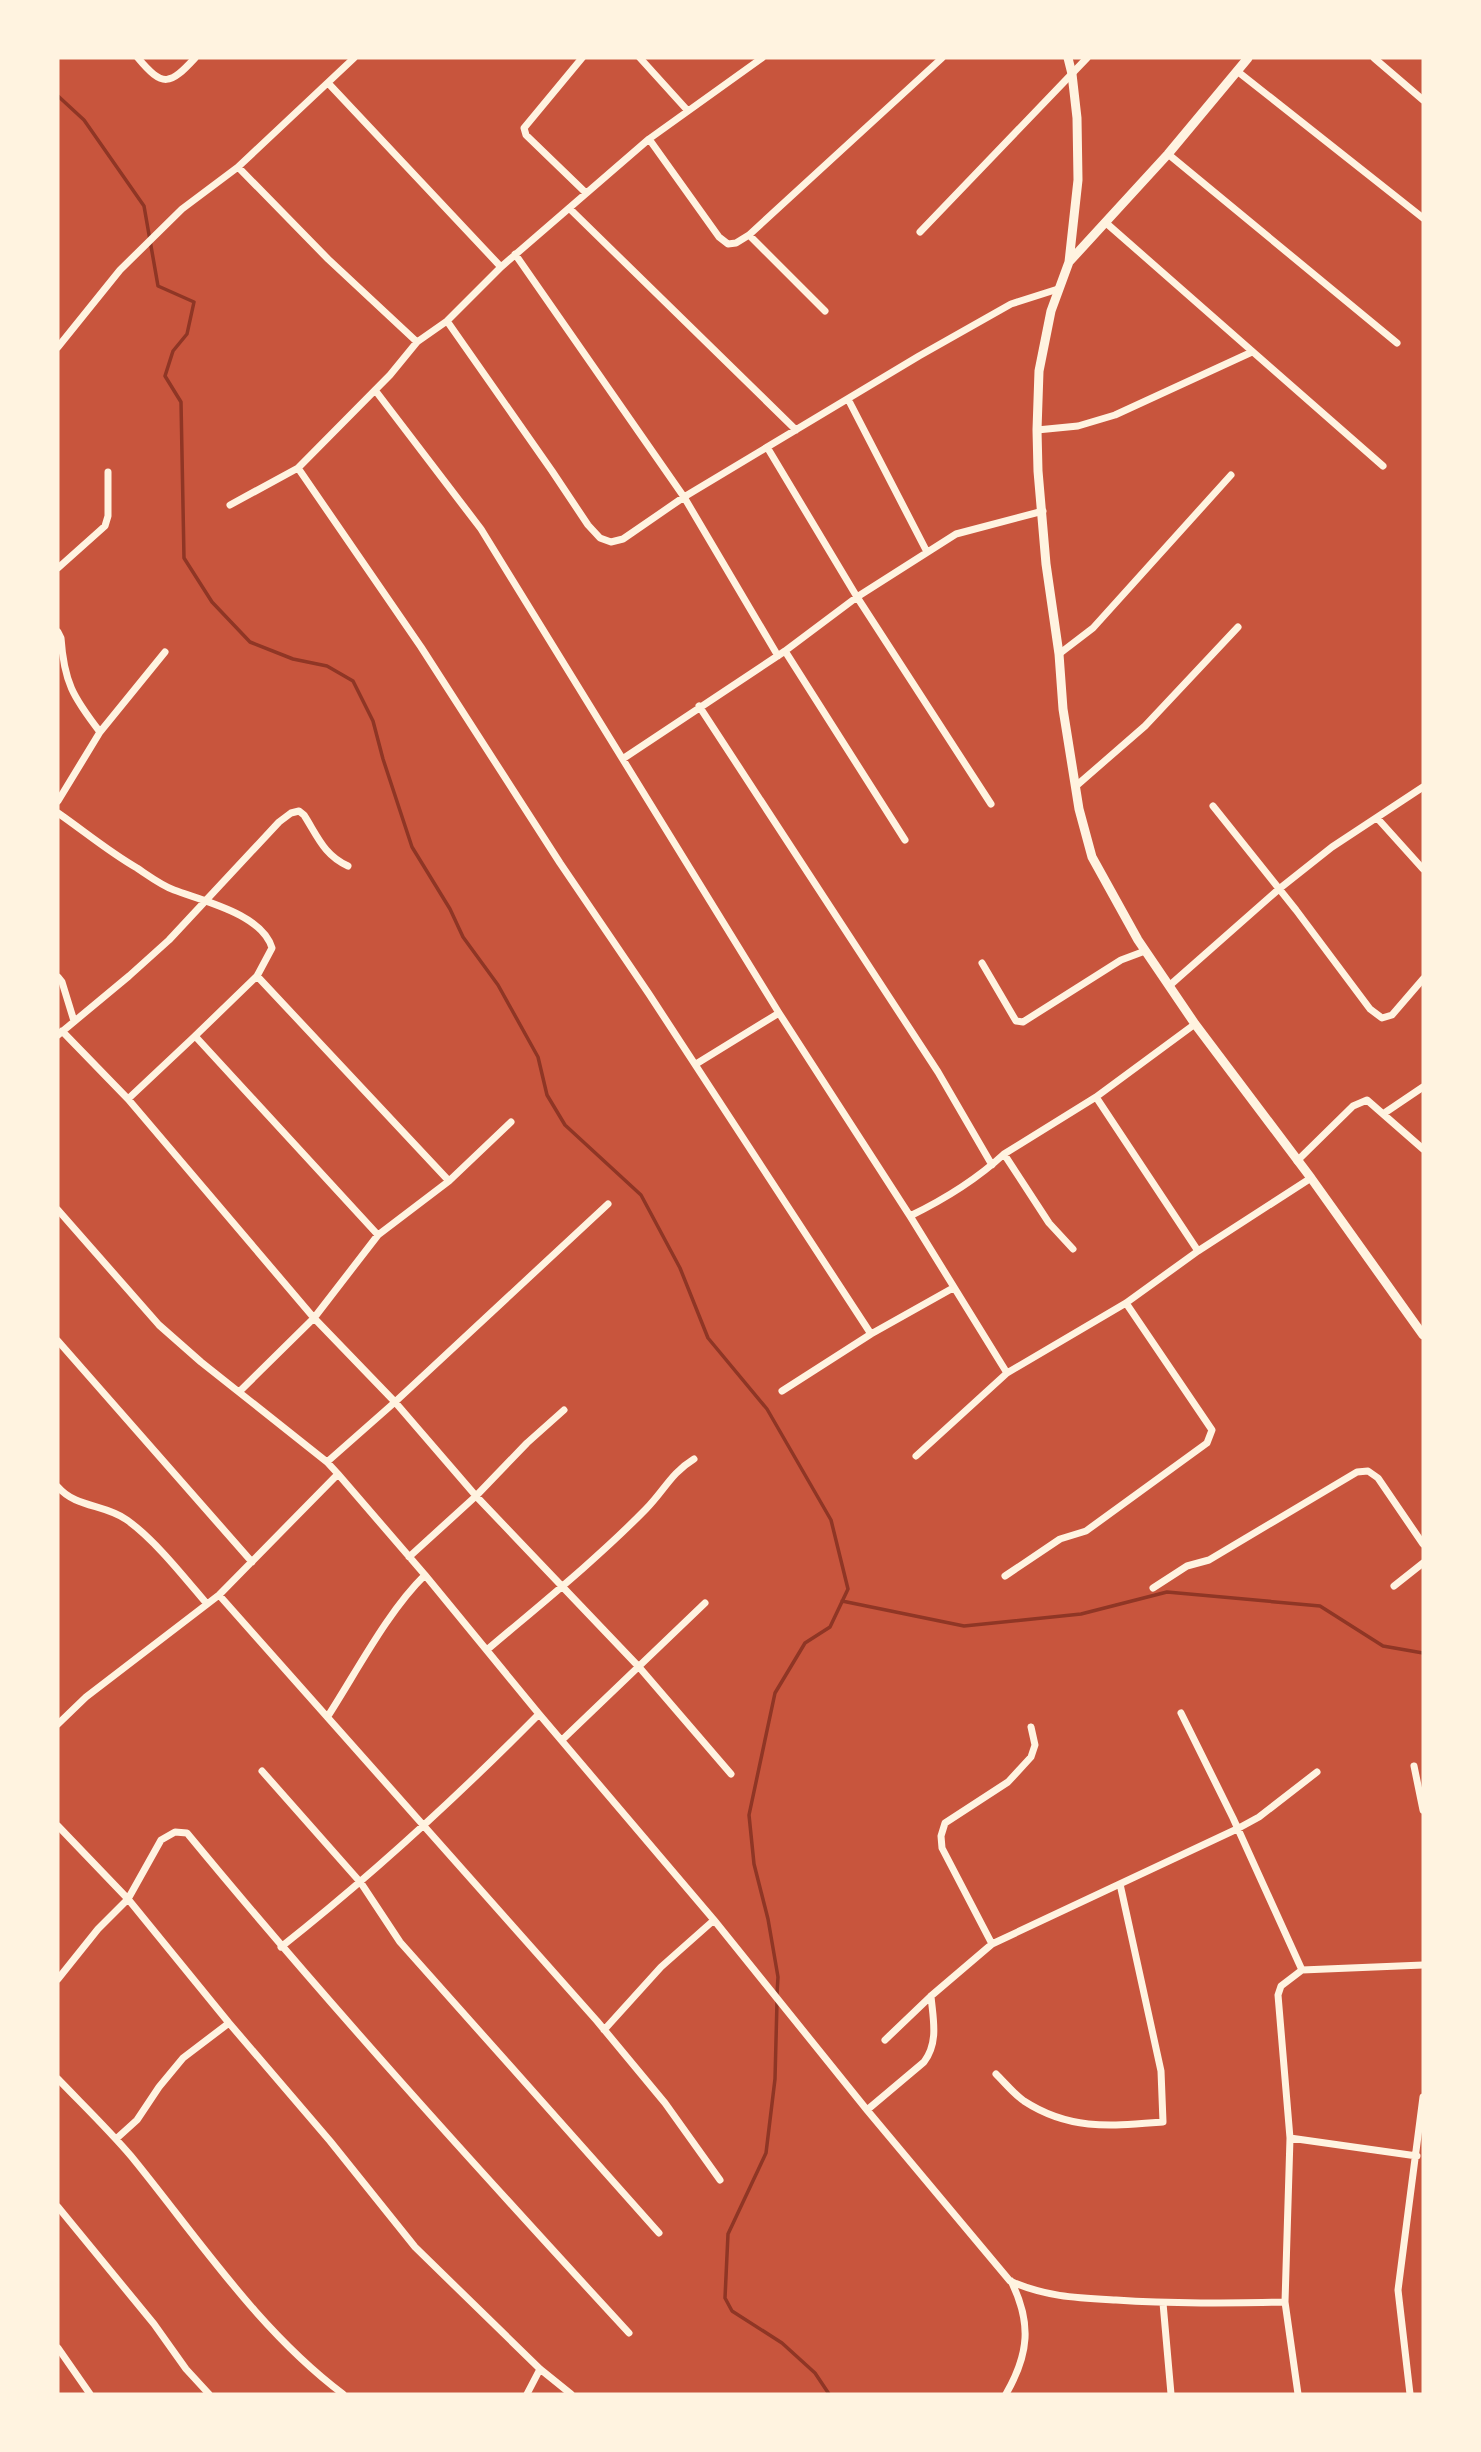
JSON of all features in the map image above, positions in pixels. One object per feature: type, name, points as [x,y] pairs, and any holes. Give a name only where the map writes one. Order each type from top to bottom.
[{"type":"street","points":[[138,58],[152,74],[161,80],[170,80],[178,77],[195,58]]},
{"type":"street","points":[[58,347],[120,270],[182,209],[238,167],[354,58]]},
{"type":"street","points":[[582,58],[524,128],[526,135],[586,193]]},
{"type":"street","points":[[640,58],[688,111]]},
{"type":"street","points":[[230,505],[298,468],[390,375],[417,342],[447,321],[515,254],[649,139],[762,58]]},
{"type":"street","points":[[649,139],[719,237],[728,244],[736,243],[749,235],[942,58]]},
{"type":"street","points":[[1068,58],[1077,118],[1078,180],[1069,262],[1051,311],[1040,371],[1038,471],[1063,709],[1079,809],[1092,857],[1145,951],[1195,1024],[1311,1178],[1423,1335]]},
{"type":"street","points":[[920,232],[1087,58]]},
{"type":"street","points":[[1069,262],[1168,154],[1248,58]]},
{"type":"street","points":[[1374,58],[1423,100]]},
{"type":"street","points":[[1237,71],[1423,218]]},
{"type":"street","points":[[329,84],[501,267]]},
{"type":"street","points":[[1168,154],[1397,343]]},
{"type":"street","points":[[238,167],[328,259],[417,342]]},
{"type":"street","points":[[570,209],[796,430]]},
{"type":"street","points":[[1105,222],[1383,466]]},
{"type":"street","points":[[749,235],[825,311]]},
{"type":"street","points":[[515,254],[684,497],[782,654],[905,840]]},
{"type":"street","points":[[447,321],[588,525],[600,538],[611,542],[623,539],[684,497],[1011,304],[1058,289]]},
{"type":"street","points":[[1037,430],[1078,426],[1115,415],[1252,352]]},
{"type":"street","points":[[374,390],[481,529],[779,1013],[1007,1373]]},
{"type":"street","points":[[848,399],[927,552]]},
{"type":"street","points":[[767,447],[857,597],[991,804]]},
{"type":"street","points":[[298,468],[421,647],[871,1334]]},
{"type":"street","points":[[58,568],[105,526],[108,516],[108,472]]},
{"type":"street","points":[[1059,654],[1093,628],[1231,475]]},
{"type":"street","points":[[624,758],[699,706],[782,654],[857,597],[956,534],[1043,511]]},
{"type":"street","points":[[1076,786],[1145,726],[1238,627]]},
{"type":"street","points":[[58,632],[66,679],[82,709],[100,732]]},
{"type":"street","points":[[58,801],[100,732],[165,652]]},
{"type":"street","points":[[699,706],[938,1072],[992,1165]]},
{"type":"street","points":[[1169,986],[1279,889],[1332,847],[1423,787]]},
{"type":"street","points":[[1213,806],[1370,1009],[1382,1018],[1392,1015],[1423,979]]},
{"type":"street","points":[[348,866],[334,860],[327,852],[304,815],[299,811],[291,813],[279,822],[207,900],[129,976],[60,1033],[128,1100],[314,1318],[395,1402],[476,1496],[639,1667],[731,1774]]},
{"type":"street","points":[[58,813],[133,866],[172,889],[207,900],[256,926],[270,940],[272,948],[257,976],[128,1100]]},
{"type":"street","points":[[1378,819],[1423,869]]},
{"type":"street","points":[[982,963],[1016,1021],[1023,1022],[1121,960],[1145,951]]},
{"type":"street","points":[[257,976],[449,1181]]},
{"type":"street","points":[[58,977],[74,1021]]},
{"type":"street","points":[[696,1064],[779,1013]]},
{"type":"street","points":[[910,1216],[930,1206],[992,1165],[1004,1154],[1096,1097],[1195,1024]]},
{"type":"street","points":[[195,1036],[379,1235]]},
{"type":"street","points":[[1382,1114],[1423,1087]]},
{"type":"street","points":[[1096,1097],[1198,1251]]},
{"type":"street","points":[[1297,1160],[1353,1106],[1367,1100],[1423,1149]]},
{"type":"street","points":[[240,1391],[314,1318],[379,1235],[449,1181],[511,1122]]},
{"type":"street","points":[[1004,1154],[1049,1223],[1073,1249]]},
{"type":"street","points":[[916,1456],[1007,1373],[1126,1303],[1198,1251],[1311,1178]]},
{"type":"street","points":[[327,1462],[608,1204]]},
{"type":"street","points":[[58,1210],[159,1325],[201,1362],[327,1462],[338,1474],[714,1920],[867,2110],[1010,2281],[1022,2304],[1026,2338],[1021,2366],[1006,2394]]},
{"type":"street","points":[[782,1391],[871,1334],[953,1288]]},
{"type":"street","points":[[1005,1576],[1060,1539],[1086,1531],[1207,1443],[1211,1437],[1212,1430],[1126,1303]]},
{"type":"street","points":[[58,1341],[253,1562]]},
{"type":"street","points":[[409,1557],[564,1410]]},
{"type":"street","points":[[488,1649],[563,1586],[647,1508],[677,1469],[694,1460]]},
{"type":"street","points":[[1153,1588],[1187,1566],[1209,1560],[1357,1472],[1367,1471],[1378,1478],[1423,1544]]},
{"type":"street","points":[[58,1724],[86,1697],[219,1594],[338,1474]]},
{"type":"street","points":[[58,1487],[82,1504],[110,1510],[127,1520],[179,1571],[207,1604]]},
{"type":"street","points":[[1394,1586],[1423,1563]]},
{"type":"street","points":[[328,1716],[361,1661],[414,1586],[425,1575]]},
{"type":"street","points":[[219,1594],[604,2030],[665,2103],[720,2180]]},
{"type":"street","points":[[562,1740],[705,1603]]},
{"type":"street","points":[[1181,1713],[1302,1970]]},
{"type":"street","points":[[281,1947],[361,1883],[456,1797],[539,1714]]},
{"type":"street","points":[[992,1944],[942,1848],[941,1836],[945,1823],[1008,1782],[1024,1766],[1035,1745],[1031,1727]]},
{"type":"street","points":[[1414,1766],[1423,1810]]},
{"type":"street","points":[[262,1771],[361,1883],[400,1942],[659,2233]]},
{"type":"street","points":[[885,2040],[992,1944],[1237,1829],[1259,1816],[1317,1772]]},
{"type":"street","points":[[58,1826],[128,1899],[415,2247],[540,2369],[571,2394]]},
{"type":"street","points":[[58,1979],[128,1899],[161,1840],[175,1832],[187,1833],[281,1947],[451,2140],[629,2333]]},
{"type":"street","points":[[996,2074],[1024,2100],[1062,2119],[1094,2126],[1163,2122],[1161,2071],[1156,2043],[1120,1884]]},
{"type":"street","points":[[604,2030],[661,1967],[714,1920]]},
{"type":"street","points":[[1298,2394],[1285,2302],[1290,2138],[1278,1995],[1281,1986],[1302,1970],[1423,1965]]},
{"type":"street","points":[[867,2110],[930,2054],[935,2039],[931,1996]]},
{"type":"street","points":[[116,2139],[137,2120],[173,2069],[229,2023]]},
{"type":"street","points":[[58,2079],[116,2139],[285,2343],[343,2394]]},
{"type":"street","points":[[1410,2394],[1398,2290],[1423,2097]]},
{"type":"street","points":[[1290,2138],[1417,2157]]},
{"type":"street","points":[[58,2207],[209,2394]]},
{"type":"street","points":[[1010,2281],[1031,2291],[1053,2296],[1163,2303],[1285,2302]]},
{"type":"street","points":[[1163,2303],[1171,2394]]},
{"type":"street","points":[[58,2348],[90,2394]]},
{"type":"street","points":[[527,2394],[540,2369]]},
{"type":"waterway","points":[[58,96],[84,120],[144,206],[158,286],[194,302],[187,334],[173,351],[165,376],[181,402],[184,558],[212,602],[250,642],[293,659],[327,666],[353,681],[373,721],[412,847],[450,909],[463,937],[498,985],[538,1057],[547,1095],[565,1125],[641,1195],[680,1268],[708,1338],[767,1409],[831,1520],[848,1589],[830,1627],[805,1643],[775,1693],[749,1815],[754,1864],[768,1919],[778,1977],[777,1994]]},
{"type":"waterway","points":[[842,1601],[964,1626],[1081,1614],[1167,1592],[1320,1606],[1383,1646],[1423,1653]]},
{"type":"waterway","points":[[777,2002],[775,2079],[766,2153],[728,2234],[725,2298],[732,2311],[782,2343],[815,2373],[829,2394]]}]
